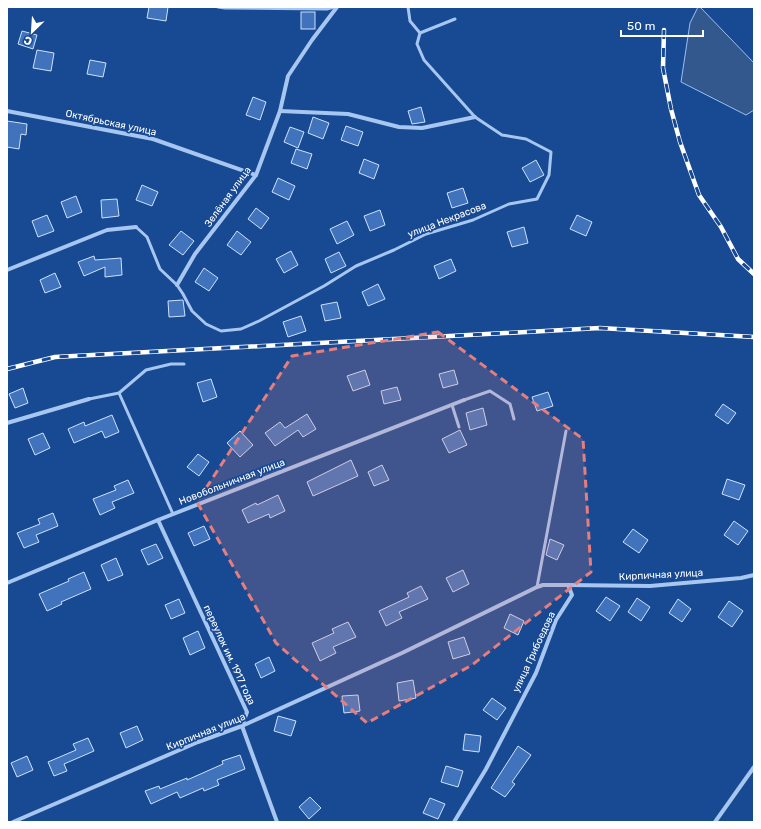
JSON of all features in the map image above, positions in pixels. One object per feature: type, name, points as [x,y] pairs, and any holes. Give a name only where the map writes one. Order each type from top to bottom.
[{"type":"street","name":"Зелёная улица","points":[[177,285],[195,254],[256,175],[280,111],[288,76],[335,7]]},
{"type":"street","name":"Октябрьская улица","points":[[7,111],[153,139],[256,175]]},
{"type":"street","points":[[280,111],[348,114],[398,127],[422,128],[476,117]]},
{"type":"street","points":[[7,270],[107,230],[136,227]]},
{"type":"street","points":[[7,423],[89,399]]},
{"type":"street","name":"Новобольничная улица","points":[[7,583],[158,520],[464,400]]},
{"type":"street","name":"переулок им. 1917 года","points":[[158,520],[247,712],[242,726],[277,822]]},
{"type":"street","name":"Кирпичная улица","points":[[568,584],[650,586],[740,578],[754,575]]},
{"type":"street","points":[[537,587],[543,585],[568,584]]},
{"type":"street","name":"улица Грибоедова","points":[[454,822],[486,769],[536,673],[556,620],[572,596],[568,584]]},
{"type":"street","name":"Кирпичная улица","points":[[13,822],[198,742],[242,726],[402,653],[537,587]]},
{"type":"street","points":[[715,822],[754,767]]},
{"type":"lane","points":[[218,7],[327,9],[335,7]]},
{"type":"lane","points":[[408,7],[410,21],[420,33],[455,19]]},
{"type":"lane","name":"улица Некрасова","points":[[177,285],[192,311],[206,324],[221,331],[241,329],[324,286],[356,266],[394,250],[426,234],[473,220],[509,204],[537,199],[549,175],[551,152],[526,139],[502,135],[476,117],[424,60],[417,44],[420,33]]},
{"type":"lane","points":[[136,227],[147,237],[160,269],[177,285]]},
{"type":"lane","points":[[89,399],[119,393],[146,370],[170,364],[184,364]]},
{"type":"lane","points":[[464,400],[490,391],[510,404],[514,418]]},
{"type":"lane","points":[[119,393],[173,514]]},
{"type":"lane","points":[[452,405],[459,426]]},
{"type":"lane","points":[[537,587],[566,431]]},
{"type":"highlighted area","points":[[438,332],[583,439],[591,572],[472,665],[367,723],[276,643],[197,502],[292,356]]},
{"type":"water","points":[[698,7],[700,7],[754,63],[754,110],[746,115],[681,82],[690,23]]},
{"type":"building","points":[[149,7],[168,7],[166,21],[147,18]]},
{"type":"building","points":[[301,12],[315,12],[315,29],[301,29]]},
{"type":"building","points":[[22,31],[37,35],[33,49],[18,44]]},
{"type":"building","points":[[37,50],[54,53],[51,71],[33,68]]},
{"type":"building","points":[[90,60],[106,63],[103,77],[87,74]]},
{"type":"building","points":[[253,97],[266,102],[260,120],[246,115]]},
{"type":"building","points":[[421,107],[425,122],[412,124],[408,111]]},
{"type":"building","points":[[313,117],[329,123],[323,139],[308,133]]},
{"type":"building","points":[[7,121],[27,124],[26,135],[21,134],[19,149],[7,147]]},
{"type":"building","points":[[346,126],[363,132],[358,146],[341,140]]},
{"type":"building","points":[[290,127],[304,132],[298,148],[284,142]]},
{"type":"building","points":[[296,149],[312,154],[307,169],[291,163]]},
{"type":"building","points":[[364,159],[379,165],[374,179],[359,173]]},
{"type":"building","points":[[536,160],[544,175],[530,182],[522,168]]},
{"type":"building","points":[[278,178],[295,186],[289,200],[272,192]]},
{"type":"building","points":[[142,185],[158,192],[152,206],[136,200]]},
{"type":"building","points":[[463,188],[468,203],[452,208],[447,193]]},
{"type":"building","points":[[76,196],[82,212],[67,218],[61,202]]},
{"type":"building","points":[[117,199],[119,216],[102,218],[101,200]]},
{"type":"building","points":[[256,208],[269,218],[261,229],[248,219]]},
{"type":"building","points":[[380,210],[385,225],[370,231],[364,216]]},
{"type":"building","points":[[47,215],[54,231],[38,237],[32,221]]},
{"type":"building","points":[[577,215],[592,222],[586,236],[570,229]]},
{"type":"building","points":[[347,221],[354,235],[337,244],[330,229]]},
{"type":"building","points":[[524,227],[528,243],[512,247],[507,232]]},
{"type":"building","points":[[181,231],[194,241],[183,255],[169,245]]},
{"type":"building","points":[[237,231],[251,242],[241,255],[227,245]]},
{"type":"building","points":[[291,251],[298,265],[284,273],[276,259]]},
{"type":"building","points":[[339,252],[346,266],[331,273],[325,259]]},
{"type":"building","points":[[94,256],[95,260],[121,258],[122,275],[105,277],[105,267],[84,276],[78,262]]},
{"type":"building","points":[[451,259],[456,271],[439,279],[434,266]]},
{"type":"building","points":[[204,268],[218,278],[209,291],[195,282]]},
{"type":"building","points":[[55,273],[61,287],[45,293],[40,280]]},
{"type":"building","points":[[378,284],[385,299],[368,306],[362,292]]},
{"type":"building","points":[[183,300],[185,316],[169,317],[168,301]]},
{"type":"building","points":[[337,302],[341,318],[325,321],[321,305]]},
{"type":"building","points":[[301,316],[306,331],[288,337],[283,322]]},
{"type":"building","points":[[365,370],[370,385],[353,391],[347,376]]},
{"type":"building","points":[[454,370],[458,384],[443,388],[439,374]]},
{"type":"building","points":[[211,379],[217,397],[203,402],[197,383]]},
{"type":"building","points":[[397,387],[401,400],[384,404],[381,391]]},
{"type":"building","points":[[23,388],[28,403],[15,408],[9,394]]},
{"type":"building","points":[[548,392],[553,406],[537,411],[532,397]]},
{"type":"building","points":[[723,404],[736,413],[728,424],[715,415]]},
{"type":"building","points":[[483,408],[487,425],[470,430],[466,413]]},
{"type":"building","points":[[307,414],[316,429],[303,437],[298,430],[275,446],[265,433],[280,422],[285,428]]},
{"type":"building","points":[[112,415],[119,432],[105,438],[102,431],[74,443],[68,429],[84,422],[85,426]]},
{"type":"building","points":[[460,430],[467,445],[449,453],[442,439]]},
{"type":"building","points":[[240,431],[253,445],[240,457],[227,443]]},
{"type":"building","points":[[43,433],[50,448],[35,455],[28,439]]},
{"type":"building","points":[[198,454],[209,462],[199,476],[187,467]]},
{"type":"building","points":[[351,460],[358,476],[313,496],[307,482]]},
{"type":"building","points":[[382,465],[389,480],[374,486],[368,472]]},
{"type":"building","points":[[727,479],[745,485],[739,500],[722,494]]},
{"type":"building","points":[[128,480],[134,493],[112,502],[115,508],[100,515],[93,499],[116,490],[114,486]]},
{"type":"building","points":[[278,495],[285,511],[270,518],[269,514],[248,523],[242,510]]},
{"type":"building","points":[[53,513],[58,526],[36,535],[39,542],[24,548],[17,533],[40,524],[38,519]]},
{"type":"building","points":[[734,521],[748,531],[738,545],[724,535]]},
{"type":"building","points":[[204,526],[210,539],[194,546],[188,533]]},
{"type":"building","points":[[633,529],[648,540],[639,553],[623,542]]},
{"type":"building","points":[[550,539],[564,545],[557,560],[546,555]]},
{"type":"building","points":[[156,544],[163,558],[148,565],[141,550]]},
{"type":"building","points":[[116,558],[123,575],[108,581],[101,565]]},
{"type":"building","points":[[463,570],[469,584],[453,592],[446,578]]},
{"type":"building","points":[[84,572],[91,589],[61,602],[62,604],[47,611],[39,594],[69,581],[68,579]]},
{"type":"building","points":[[421,586],[428,599],[399,612],[402,618],[386,626],[379,611],[409,597],[407,593]]},
{"type":"building","points":[[606,597],[620,606],[610,621],[596,611]]},
{"type":"building","points":[[637,598],[650,607],[641,621],[628,612]]},
{"type":"building","points":[[179,599],[185,613],[171,619],[165,605]]},
{"type":"building","points":[[678,599],[691,609],[682,622],[669,613]]},
{"type":"building","points":[[729,601],[743,611],[732,627],[718,617]]},
{"type":"building","points":[[510,614],[524,621],[518,635],[504,628]]},
{"type":"building","points":[[348,622],[356,637],[333,647],[336,653],[320,661],[312,643],[334,633],[332,629]]},
{"type":"building","points":[[198,631],[205,648],[190,655],[183,638]]},
{"type":"building","points":[[464,637],[470,654],[453,659],[448,642]]},
{"type":"building","points":[[269,657],[275,671],[261,678],[255,664]]},
{"type":"building","points":[[413,680],[416,698],[399,701],[397,683]]},
{"type":"building","points":[[358,695],[360,711],[344,713],[342,696]]},
{"type":"building","points":[[492,698],[506,708],[497,720],[483,710]]},
{"type":"building","points":[[278,716],[296,721],[291,736],[274,731]]},
{"type":"building","points":[[137,726],[143,740],[126,748],[120,733]]},
{"type":"building","points":[[465,734],[481,736],[479,752],[463,750]]},
{"type":"building","points":[[88,738],[94,751],[64,764],[67,771],[54,776],[48,762],[76,750],[73,744]]},
{"type":"building","points":[[518,746],[531,755],[512,782],[515,784],[505,797],[491,788]]},
{"type":"building","points":[[240,755],[245,769],[217,780],[219,785],[204,791],[203,788],[180,798],[177,792],[151,804],[145,791],[159,786],[160,789],[187,778],[187,780],[223,764],[222,761]]},
{"type":"building","points":[[27,756],[33,770],[17,777],[11,763]]},
{"type":"building","points":[[446,766],[463,771],[458,787],[441,782]]},
{"type":"building","points":[[310,797],[321,808],[309,819],[299,807]]},
{"type":"building","points":[[430,798],[445,804],[438,819],[423,813]]},
{"type":"railway","points":[[664,30],[663,68],[671,109],[680,142],[699,195],[721,227],[738,259],[754,274]]},
{"type":"railway","points":[[7,369],[55,357],[600,328],[754,337]]}]
